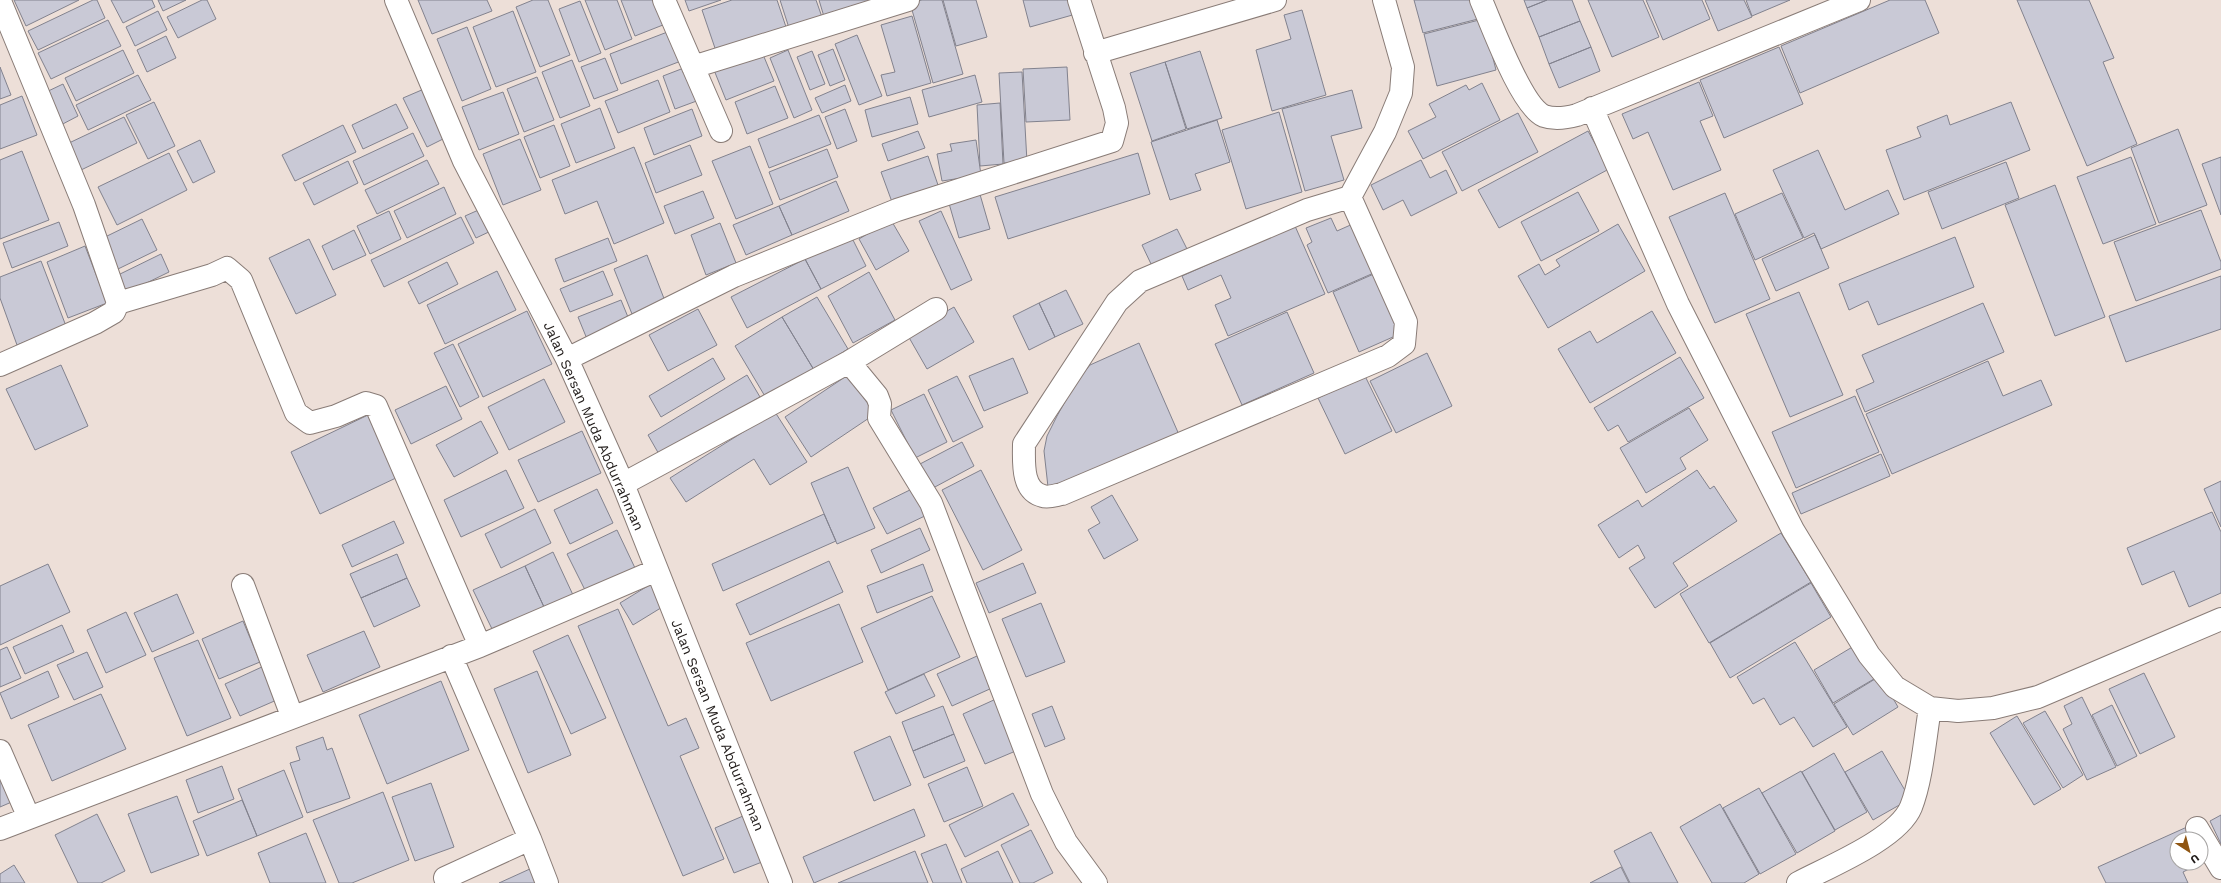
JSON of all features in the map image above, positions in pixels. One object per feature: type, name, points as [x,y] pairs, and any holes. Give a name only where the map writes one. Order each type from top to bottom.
[{"type":"street","name":"Jalan Sersan Muda Abdurrahman","points":[[396,0],[464,161],[567,359],[623,484],[781,883]]},
{"type":"street","points":[[664,0],[721,132]]},
{"type":"street","points":[[693,67],[908,0]]},
{"type":"street","points":[[567,359],[734,276],[897,210],[1112,141],[1117,124],[1104,50],[1079,0]]},
{"type":"street","points":[[1104,50],[1275,0]]},
{"type":"street","points":[[1350,197],[1406,322],[1404,344],[1388,356],[1062,494],[1044,497],[1035,493],[1028,485],[1024,468],[1024,444],[1117,302],[1140,281],[1307,210],[1350,197],[1385,132],[1402,93],[1403,67],[1384,0]]},
{"type":"street","points":[[1481,0],[1518,85],[1535,109],[1542,116],[1564,118],[1859,0]]},
{"type":"street","points":[[0,1],[84,206],[118,303],[114,312],[95,323],[0,365]]},
{"type":"street","points":[[1592,108],[1678,304],[1793,530],[1869,655],[1895,687],[1930,708],[1958,711],[1979,709],[2038,697],[2221,619]]},
{"type":"street","points":[[118,303],[227,268],[241,280],[296,413],[310,422],[336,416],[366,403],[376,406],[480,646]]},
{"type":"street","points":[[623,484],[849,362],[936,309]]},
{"type":"street","points":[[849,362],[877,396],[880,404],[879,418],[931,502],[1042,794],[1066,842],[1096,883]]},
{"type":"street","points":[[0,829],[292,716],[480,646],[657,570]]},
{"type":"street","points":[[243,585],[292,716]]},
{"type":"street","points":[[451,656],[530,839],[547,883]]},
{"type":"street","points":[[1798,883],[1879,840],[1898,827],[1911,808],[1918,778],[1930,708]]},
{"type":"street","points":[[0,751],[29,818]]},
{"type":"street","points":[[2197,828],[2221,868]]},
{"type":"street","points":[[441,881],[530,839]]},
{"type":"building","points":[[14,0],[79,0],[26,26]]},
{"type":"building","points":[[93,0],[97,0],[105,18],[38,50],[28,31]]},
{"type":"building","points":[[111,0],[152,0],[155,7],[123,23]]},
{"type":"building","points":[[158,0],[186,0],[163,11]]},
{"type":"building","points":[[202,0],[207,0],[216,19],[178,38],[167,17]]},
{"type":"building","points":[[418,0],[487,0],[492,11],[432,34]]},
{"type":"building","points":[[533,0],[548,0],[570,55],[540,67],[516,7]]},
{"type":"building","points":[[585,0],[617,0],[632,39],[605,50]]},
{"type":"building","points":[[621,0],[659,0],[668,23],[635,36]]},
{"type":"building","points":[[685,0],[721,0],[689,11]]},
{"type":"building","points":[[732,0],[777,0],[787,30],[717,54],[702,10]]},
{"type":"building","points":[[780,0],[816,0],[823,20],[790,31]]},
{"type":"building","points":[[819,0],[894,0],[825,20]]},
{"type":"building","points":[[922,0],[942,0],[963,74],[933,83],[910,3]]},
{"type":"building","points":[[943,0],[976,0],[987,37],[956,46]]},
{"type":"building","points":[[1023,0],[1072,0],[1076,14],[1030,27]]},
{"type":"building","points":[[1414,0],[1473,0],[1478,19],[1423,33]]},
{"type":"building","points":[[1524,0],[1547,0],[1527,8]]},
{"type":"building","points":[[1547,0],[1572,0],[1580,21],[1539,37],[1527,8]]},
{"type":"building","points":[[1588,0],[1643,0],[1659,37],[1612,57]]},
{"type":"building","points":[[1646,0],[1702,0],[1710,19],[1663,40]]},
{"type":"building","points":[[1705,0],[1744,0],[1752,17],[1718,31]]},
{"type":"building","points":[[1746,0],[1790,0],[1752,16]]},
{"type":"building","points":[[1890,0],[1925,0],[1939,33],[1800,93],[1781,46]]},
{"type":"building","points":[[2017,0],[2089,0],[2114,58],[2103,62],[2137,144],[2087,166]]},
{"type":"building","points":[[580,1],[601,53],[579,62],[559,9]]},
{"type":"building","points":[[1302,10],[1326,95],[1272,111],[1256,50],[1291,39],[1284,15]]},
{"type":"building","points":[[158,11],[167,30],[135,46],[126,27]]},
{"type":"building","points":[[513,11],[536,72],[496,87],[473,27]]},
{"type":"building","points":[[912,16],[931,83],[887,96],[881,75],[895,72],[881,25]]},
{"type":"building","points":[[1483,19],[1496,70],[1437,86],[1424,34]]},
{"type":"building","points":[[108,20],[121,46],[51,79],[38,53]]},
{"type":"building","points":[[1580,21],[1591,47],[1549,64],[1539,37]]},
{"type":"building","points":[[467,27],[491,89],[462,101],[437,39]]},
{"type":"building","points":[[670,31],[681,61],[621,84],[610,54]]},
{"type":"building","points":[[857,35],[882,96],[859,105],[835,44]]},
{"type":"building","points":[[166,36],[176,58],[147,72],[137,50]]},
{"type":"building","points":[[1591,47],[1600,71],[1559,88],[1549,64]]},
{"type":"building","points":[[1779,47],[1803,104],[1724,138],[1700,80]]},
{"type":"building","points":[[833,49],[845,80],[830,86],[818,55]]},
{"type":"building","points":[[123,50],[134,73],[76,101],[65,78]]},
{"type":"building","points":[[788,50],[812,110],[794,118],[770,58]]},
{"type":"building","points":[[812,51],[825,84],[810,90],[797,57]]},
{"type":"building","points":[[1200,51],[1222,118],[1187,129],[1165,62]]},
{"type":"building","points":[[762,52],[774,81],[726,100],[714,70]]},
{"type":"building","points":[[605,58],[618,90],[594,99],[581,67]]},
{"type":"building","points":[[572,60],[590,106],[560,118],[542,72]]},
{"type":"building","points":[[1165,62],[1186,129],[1152,141],[1130,73]]},
{"type":"building","points":[[689,66],[702,99],[675,109],[663,76]]},
{"type":"building","points":[[0,67],[11,95],[0,99]]},
{"type":"building","points":[[1067,67],[1070,120],[1026,122],[1023,69]]},
{"type":"building","points":[[1022,72],[1027,162],[1004,163],[999,73]]},
{"type":"building","points":[[138,75],[151,100],[88,130],[76,105]]},
{"type":"building","points":[[975,75],[982,102],[929,117],[922,90]]},
{"type":"building","points":[[537,77],[554,120],[524,132],[507,89]]},
{"type":"building","points":[[658,80],[670,112],[618,133],[605,101]]},
{"type":"building","points":[[1699,82],[1713,116],[1700,121],[1721,170],[1673,190],[1648,132],[1633,139],[1622,114]]},
{"type":"building","points":[[1482,83],[1500,120],[1423,159],[1408,131],[1436,117],[1429,104],[1466,85],[1469,90]]},
{"type":"building","points":[[63,84],[78,116],[57,127],[42,94]]},
{"type":"building","points":[[845,85],[851,101],[822,113],[815,98]]},
{"type":"building","points":[[775,86],[788,118],[747,134],[735,102]]},
{"type":"building","points":[[424,89],[447,137],[427,147],[403,98]]},
{"type":"building","points":[[1352,90],[1362,128],[1331,136],[1344,180],[1305,191],[1282,109]]},
{"type":"building","points":[[503,92],[519,134],[479,150],[462,107]]},
{"type":"building","points":[[22,96],[37,135],[0,149],[0,105]]},
{"type":"building","points":[[910,97],[918,124],[872,137],[865,110]]},
{"type":"building","points":[[154,102],[175,146],[148,159],[126,115]]},
{"type":"building","points":[[2011,102],[2030,150],[1904,200],[1886,150],[1921,137],[1917,127],[1947,115],[1950,125]]},
{"type":"building","points":[[1000,103],[1003,164],[980,166],[977,105]]},
{"type":"building","points":[[396,104],[408,128],[363,149],[352,125]]},
{"type":"building","points":[[600,108],[615,148],[576,163],[561,124]]},
{"type":"building","points":[[692,109],[702,136],[654,155],[644,128]]},
{"type":"building","points":[[845,109],[857,141],[837,149],[825,117]]},
{"type":"building","points":[[1279,112],[1302,192],[1246,209],[1222,130]]},
{"type":"building","points":[[1518,113],[1538,152],[1462,191],[1442,152]]},
{"type":"building","points":[[819,115],[831,144],[769,168],[758,139]]},
{"type":"building","points":[[124,117],[137,143],[81,170],[69,143]]},
{"type":"building","points":[[1217,120],[1230,162],[1195,174],[1201,190],[1170,200],[1151,142]]},
{"type":"building","points":[[343,125],[356,152],[295,181],[282,155]]},
{"type":"building","points":[[554,125],[570,166],[540,178],[524,137]]},
{"type":"building","points":[[2178,129],[2207,205],[2159,223],[2131,148]]},
{"type":"building","points":[[918,131],[925,148],[888,161],[882,144]]},
{"type":"building","points":[[1588,131],[1609,169],[1499,228],[1478,190]]},
{"type":"building","points":[[413,133],[424,156],[364,185],[353,161]]},
{"type":"building","points":[[520,139],[541,190],[503,205],[483,154]]},
{"type":"building","points":[[200,140],[215,172],[193,183],[177,151]]},
{"type":"building","points":[[976,140],[981,175],[942,181],[937,154],[952,151],[950,144]]},
{"type":"building","points":[[690,145],[702,175],[656,193],[645,163]]},
{"type":"building","points":[[750,146],[773,204],[736,219],[712,161]]},
{"type":"building","points":[[634,147],[664,223],[614,244],[597,201],[565,214],[552,180]]},
{"type":"building","points":[[827,149],[838,177],[780,200],[769,172]]},
{"type":"building","points":[[1818,150],[1845,210],[1888,190],[1899,214],[1821,249],[1814,233],[1804,238],[1773,170]]},
{"type":"building","points":[[22,151],[49,220],[0,239],[0,160]]},
{"type":"building","points":[[169,153],[187,190],[117,225],[98,187]]},
{"type":"building","points":[[1138,153],[1150,194],[1008,239],[995,197]]},
{"type":"building","points":[[928,156],[938,185],[892,202],[881,172]]},
{"type":"building","points":[[2131,157],[2156,224],[2103,244],[2077,177]]},
{"type":"building","points":[[2221,157],[2221,215],[2202,164]]},
{"type":"building","points":[[427,160],[439,184],[377,214],[365,190]]},
{"type":"building","points":[[1421,160],[1430,178],[1446,170],[1457,193],[1411,216],[1403,200],[1383,210],[1371,185]]},
{"type":"building","points":[[348,161],[358,183],[314,205],[303,183]]},
{"type":"building","points":[[2006,162],[2019,198],[1942,229],[1928,192]]},
{"type":"building","points":[[836,181],[849,211],[792,235],[779,206]]},
{"type":"building","points":[[2055,185],[2105,317],[2055,336],[2005,205]]},
{"type":"building","points":[[444,187],[456,214],[407,238],[394,211]]},
{"type":"building","points":[[703,191],[714,218],[675,234],[664,206]]},
{"type":"building","points":[[979,191],[990,229],[959,238],[948,200]]},
{"type":"building","points":[[1578,192],[1599,231],[1541,261],[1521,222]]},
{"type":"building","points":[[1725,193],[1770,299],[1715,323],[1669,217]]},
{"type":"building","points":[[1782,193],[1803,238],[1755,260],[1735,214]]},
{"type":"building","points":[[779,206],[792,235],[746,255],[733,225]]},
{"type":"building","points":[[483,208],[493,230],[476,238],[465,216]]},
{"type":"building","points":[[2201,210],[2221,262],[2221,269],[2136,301],[2114,242]]},
{"type":"building","points":[[389,211],[401,239],[370,254],[357,226]]},
{"type":"building","points":[[941,211],[972,280],[951,290],[919,221]]},
{"type":"building","points":[[461,217],[474,243],[384,287],[371,260]]},
{"type":"building","points":[[1331,218],[1337,231],[1355,223],[1376,272],[1328,293],[1307,245],[1312,242],[1306,228]]},
{"type":"building","points":[[142,219],[157,250],[118,269],[103,238]]},
{"type":"building","points":[[891,220],[909,251],[876,270],[859,239]]},
{"type":"building","points":[[59,222],[68,246],[12,268],[3,243]]},
{"type":"building","points":[[720,223],[736,263],[706,275],[691,235]]},
{"type":"building","points":[[1618,224],[1645,271],[1548,328],[1518,276],[1539,264],[1545,275],[1560,266],[1556,260]]},
{"type":"building","points":[[1295,226],[1325,294],[1228,336],[1215,305],[1231,298],[1221,275],[1188,290],[1182,276]]},
{"type":"building","points":[[1177,229],[1187,249],[1152,266],[1142,245]]},
{"type":"building","points":[[354,230],[366,255],[333,270],[322,246]]},
{"type":"building","points":[[850,234],[866,266],[821,289],[805,259]]},
{"type":"building","points":[[1815,235],[1829,268],[1776,291],[1762,259]]},
{"type":"building","points":[[1955,237],[1974,287],[1878,325],[1868,301],[1849,310],[1839,284]]},
{"type":"building","points":[[608,238],[617,261],[564,282],[555,259]]},
{"type":"building","points":[[309,239],[336,295],[296,314],[269,258]]},
{"type":"building","points":[[85,246],[107,303],[68,318],[47,262]]},
{"type":"building","points":[[161,254],[169,272],[124,294],[116,276]]},
{"type":"building","points":[[647,255],[665,301],[632,314],[614,269]]},
{"type":"building","points":[[805,259],[821,289],[747,328],[731,297]]},
{"type":"building","points":[[41,261],[66,326],[17,345],[0,298],[0,277]]},
{"type":"building","points":[[447,262],[458,284],[419,304],[408,282]]},
{"type":"building","points":[[497,271],[516,310],[445,344],[427,305]]},
{"type":"building","points":[[603,271],[613,295],[570,312],[560,289]]},
{"type":"building","points":[[869,272],[895,320],[853,343],[828,296]]},
{"type":"building","points":[[1376,273],[1402,333],[1359,352],[1333,292]]},
{"type":"building","points":[[2221,276],[2221,329],[2126,362],[2109,316]]},
{"type":"building","points":[[1066,290],[1083,324],[1055,337],[1039,303]]},
{"type":"building","points":[[1799,292],[1843,395],[1790,417],[1746,314]]},
{"type":"building","points":[[817,297],[848,349],[814,370],[782,317]]},
{"type":"building","points":[[621,300],[630,322],[587,339],[578,317]]},
{"type":"building","points":[[1039,303],[1055,337],[1029,350],[1013,316]]},
{"type":"building","points":[[1983,303],[2004,352],[1865,412],[1856,390],[1874,382],[1862,355]]},
{"type":"building","points":[[954,307],[974,342],[927,369],[907,334]]},
{"type":"building","points":[[698,309],[717,345],[668,371],[649,335]]},
{"type":"building","points":[[527,311],[552,364],[483,397],[458,344]]},
{"type":"building","points":[[1652,311],[1676,353],[1590,403],[1558,349],[1590,331],[1597,343]]},
{"type":"building","points":[[1287,312],[1314,373],[1242,405],[1215,344]]},
{"type":"building","points":[[782,317],[814,370],[766,398],[735,346]]},
{"type":"building","points":[[1139,343],[1180,437],[1049,496],[1044,451],[1047,436],[1076,382],[1090,365]]},
{"type":"building","points":[[453,344],[479,397],[460,407],[434,353]]},
{"type":"building","points":[[1427,353],[1452,406],[1396,433],[1370,381]]},
{"type":"building","points":[[1680,357],[1704,398],[1628,442],[1618,425],[1608,431],[1594,408]]},
{"type":"building","points":[[713,358],[725,379],[661,417],[649,396]]},
{"type":"building","points":[[1013,358],[1028,393],[984,411],[969,376]]},
{"type":"building","points":[[1988,361],[2003,396],[2041,380],[2052,405],[1892,474],[1866,414]]},
{"type":"building","points":[[61,365],[88,426],[35,450],[6,389]]},
{"type":"building","points":[[747,375],[760,397],[660,456],[648,435]]},
{"type":"building","points":[[848,375],[875,414],[811,457],[785,417]]},
{"type":"building","points":[[957,376],[983,427],[953,442],[928,390]]},
{"type":"building","points":[[1365,376],[1392,431],[1345,454],[1318,398]]},
{"type":"building","points":[[544,379],[565,422],[509,450],[488,407]]},
{"type":"building","points":[[446,386],[462,419],[411,444],[395,410]]},
{"type":"building","points":[[924,394],[947,442],[915,458],[891,410]]},
{"type":"building","points":[[1855,396],[1879,452],[1796,488],[1772,432]]},
{"type":"building","points":[[1689,408],[1708,440],[1680,458],[1686,469],[1646,493],[1620,448]]},
{"type":"building","points":[[775,412],[807,462],[770,485],[754,459],[686,502],[670,478]]},
{"type":"building","points":[[368,415],[398,477],[320,514],[291,452]]},
{"type":"building","points":[[481,421],[498,453],[454,477],[436,445]]},
{"type":"building","points":[[582,431],[601,473],[538,502],[518,460]]},
{"type":"building","points":[[962,442],[974,466],[933,488],[920,464]]},
{"type":"building","points":[[1881,454],[1890,476],[1801,514],[1792,493]]},
{"type":"building","points":[[848,467],[875,528],[837,544],[811,483]]},
{"type":"building","points":[[506,470],[524,508],[461,537],[444,500]]},
{"type":"building","points":[[981,470],[1022,550],[983,570],[942,490]]},
{"type":"building","points":[[1697,470],[1710,489],[1714,486],[1737,521],[1673,563],[1688,586],[1655,608],[1629,568],[1645,558],[1638,545],[1619,558],[1598,525],[1638,500],[1642,507]]},
{"type":"building","points":[[2221,481],[2221,527],[2204,489]]},
{"type":"building","points":[[916,487],[929,514],[887,534],[873,508]]},
{"type":"building","points":[[597,489],[613,523],[570,544],[554,510]]},
{"type":"building","points":[[1112,495],[1138,540],[1104,559],[1088,530],[1100,523],[1091,507]]},
{"type":"building","points":[[535,509],[551,543],[501,568],[485,534]]},
{"type":"building","points":[[2212,512],[2221,532],[2221,593],[2189,607],[2174,571],[2142,585],[2127,548]]},
{"type":"building","points":[[824,514],[836,541],[723,591],[712,564]]},
{"type":"building","points":[[394,521],[404,543],[352,567],[342,545]]},
{"type":"building","points":[[920,528],[930,550],[881,573],[871,550]]},
{"type":"building","points":[[617,530],[635,568],[586,592],[567,554]]},
{"type":"building","points":[[1781,533],[1811,582],[1709,643],[1680,594]]},
{"type":"building","points":[[553,552],[573,595],[544,607],[525,566]]},
{"type":"building","points":[[397,554],[407,578],[361,598],[350,574]]},
{"type":"building","points":[[829,561],[843,592],[750,635],[736,604]]},
{"type":"building","points":[[1023,563],[1036,593],[989,613],[976,583]]},
{"type":"building","points":[[48,564],[70,612],[0,645],[0,586]]},
{"type":"building","points":[[923,564],[933,591],[877,613],[867,586]]},
{"type":"building","points":[[525,566],[544,607],[493,631],[473,590]]},
{"type":"building","points":[[407,578],[420,606],[374,627],[361,598]]},
{"type":"building","points":[[1811,583],[1831,617],[1730,678],[1710,643]]},
{"type":"building","points":[[651,584],[664,606],[633,625],[620,603]]},
{"type":"building","points":[[177,594],[194,633],[152,652],[134,613]]},
{"type":"building","points":[[932,596],[960,657],[888,690],[861,628]]},
{"type":"building","points":[[1041,603],[1065,662],[1026,677],[1002,619]]},
{"type":"building","points":[[839,604],[863,662],[771,701],[746,643]]},
{"type":"building","points":[[618,609],[668,726],[686,718],[699,748],[680,756],[724,859],[683,876],[578,626]]},
{"type":"building","points":[[126,612],[146,655],[106,673],[87,630]]},
{"type":"building","points":[[243,621],[260,662],[219,679],[202,639]]},
{"type":"building","points":[[62,625],[74,652],[25,674],[13,647]]},
{"type":"building","points":[[364,631],[380,667],[323,692],[307,655]]},
{"type":"building","points":[[568,635],[606,718],[571,734],[533,651]]},
{"type":"building","points":[[198,640],[231,718],[187,736],[154,658]]},
{"type":"building","points":[[1795,642],[1847,727],[1813,747],[1794,717],[1780,725],[1764,698],[1753,704],[1737,677]]},
{"type":"building","points":[[1859,643],[1879,676],[1833,703],[1814,670]]},
{"type":"building","points":[[7,647],[21,678],[0,687],[0,650]]},
{"type":"building","points":[[87,652],[103,687],[74,700],[57,665]]},
{"type":"building","points":[[977,656],[992,688],[952,706],[937,674]]},
{"type":"building","points":[[264,666],[279,699],[240,716],[225,684]]},
{"type":"building","points":[[48,671],[59,697],[11,719],[0,693]]},
{"type":"building","points":[[537,671],[571,755],[528,773],[494,689]]},
{"type":"building","points":[[2144,673],[2175,737],[2140,754],[2109,689]]},
{"type":"building","points":[[924,674],[935,696],[896,714],[885,692]]},
{"type":"building","points":[[1880,676],[1898,707],[1853,735],[1834,704]]},
{"type":"building","points":[[441,681],[469,750],[387,784],[359,715]]},
{"type":"building","points":[[101,694],[126,749],[52,781],[28,725]]},
{"type":"building","points":[[2082,697],[2116,767],[2087,780],[2063,729],[2072,724],[2064,706]]},
{"type":"building","points":[[996,699],[1018,750],[985,764],[963,714]]},
{"type":"building","points":[[2112,705],[2137,756],[2117,766],[2092,715]]},
{"type":"building","points":[[943,706],[954,734],[913,751],[902,722]]},
{"type":"building","points":[[1052,706],[1065,739],[1045,747],[1032,714]]},
{"type":"building","points":[[2045,711],[2083,775],[2063,788],[2023,723]]},
{"type":"building","points":[[2017,716],[2061,789],[2034,805],[1990,733]]},
{"type":"building","points":[[954,734],[965,761],[924,778],[913,751]]},
{"type":"building","points":[[890,736],[911,785],[874,801],[854,752]]},
{"type":"building","points":[[323,737],[327,750],[332,748],[350,798],[307,813],[290,763],[300,760],[296,747]]},
{"type":"building","points":[[1882,751],[1910,799],[1873,820],[1845,772]]},
{"type":"building","points":[[1834,753],[1867,812],[1835,830],[1802,772]]},
{"type":"building","points":[[222,766],[234,799],[198,813],[186,780]]},
{"type":"building","points":[[967,767],[983,806],[944,822],[928,784]]},
{"type":"building","points":[[284,770],[303,817],[257,836],[238,789]]},
{"type":"building","points":[[0,771],[14,801],[0,807]]},
{"type":"building","points":[[1801,771],[1835,831],[1797,853],[1762,793]]},
{"type":"building","points":[[431,783],[454,847],[415,861],[392,797]]},
{"type":"building","points":[[1759,788],[1796,854],[1760,874],[1723,808]]},
{"type":"building","points":[[383,792],[409,860],[352,883],[339,883],[313,820]]},
{"type":"building","points":[[1013,793],[1029,825],[965,857],[949,825]]},
{"type":"building","points":[[177,796],[199,855],[151,873],[128,814]]},
{"type":"building","points":[[242,800],[257,836],[207,856],[193,821]]},
{"type":"building","points":[[1720,804],[1759,874],[1744,883],[1712,883],[1680,827]]},
{"type":"building","points":[[914,809],[925,836],[814,883],[803,857]]},
{"type":"building","points":[[97,814],[125,871],[101,883],[78,883],[55,835]]},
{"type":"building","points":[[2221,815],[2221,844],[2210,821]]},
{"type":"building","points":[[743,816],[762,862],[734,873],[715,828]]},
{"type":"building","points":[[2187,827],[2189,831],[2178,831]]},
{"type":"building","points":[[1031,830],[1053,873],[1033,883],[1020,883],[1001,845]]},
{"type":"building","points":[[1651,832],[1678,883],[1630,883],[1614,851]]},
{"type":"building","points":[[306,833],[326,883],[270,883],[258,853]]},
{"type":"building","points":[[2169,835],[2169,871],[2185,871],[2183,872],[2188,883],[2106,883],[2098,867]]},
{"type":"building","points":[[946,844],[962,883],[933,883],[921,854]]},
{"type":"building","points":[[915,851],[928,883],[838,883]]},
{"type":"building","points":[[998,851],[1013,883],[967,883],[961,869]]},
{"type":"building","points":[[14,865],[25,883],[0,883],[0,874]]},
{"type":"building","points":[[1621,867],[1629,883],[1590,883]]},
{"type":"building","points":[[532,868],[539,883],[499,883]]}]
